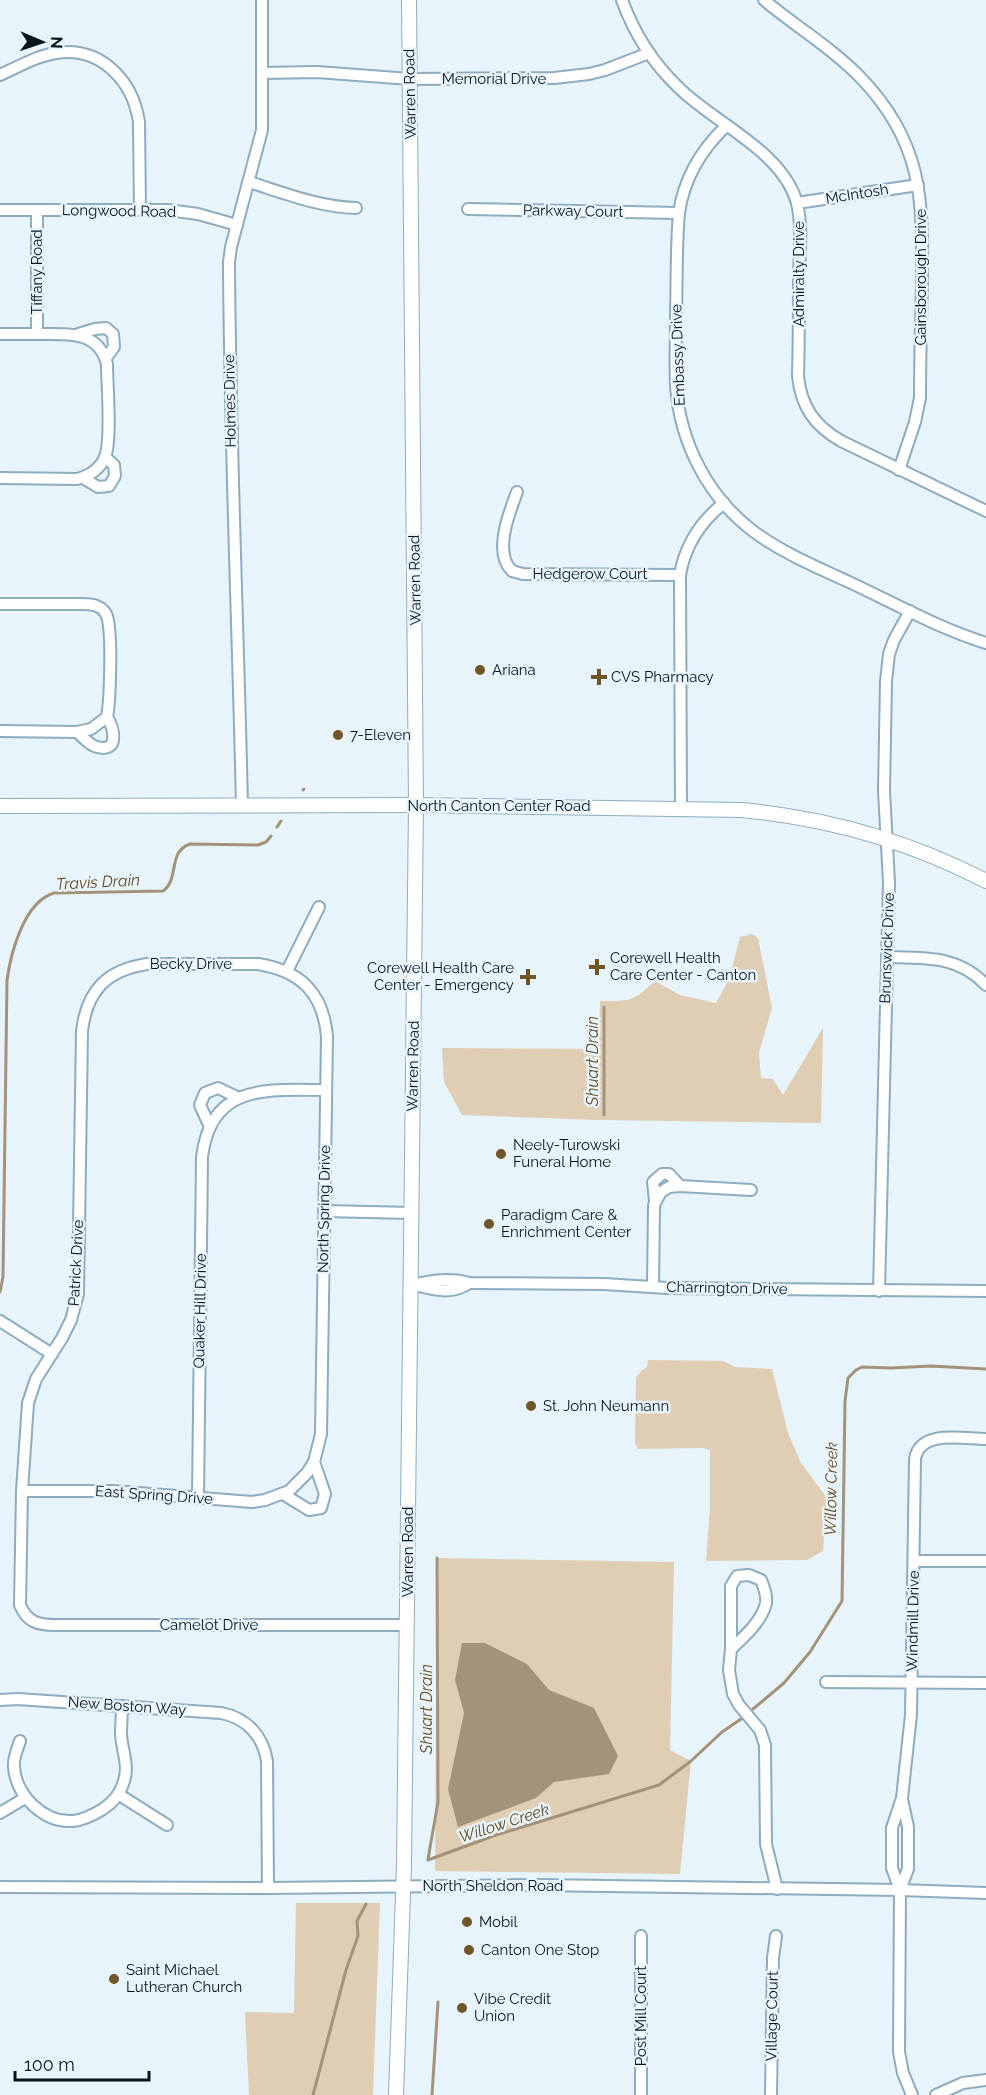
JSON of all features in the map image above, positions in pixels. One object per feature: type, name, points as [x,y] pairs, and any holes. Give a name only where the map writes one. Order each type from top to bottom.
[{"type":"main road","name":"Warren Road","points":[[396,2095],[403,1887],[416,805],[409,0]]},
{"type":"main road","name":"North Canton Center Road","points":[[0,806],[416,805],[741,810],[790,815],[837,824],[886,838],[922,851],[986,881]]},
{"type":"street","name":"Holmes Drive","points":[[242,806],[237,554],[231,451],[229,262],[262,130],[262,0]]},
{"type":"street","name":"Admiralty Drive","points":[[622,0],[634,28],[649,53],[679,88],[775,165],[788,183],[796,203],[800,228],[798,376],[803,401],[812,418],[828,433],[986,511]]},
{"type":"street","name":"Gainsborough Drive","points":[[764,0],[848,65],[872,90],[888,111],[902,136],[912,162],[918,185],[923,227],[920,398],[915,422],[899,470]]},
{"type":"street","points":[[0,75],[33,60],[63,52],[94,57],[116,71],[132,94],[137,108],[140,210]]},
{"type":"street","name":"Memorial Drive","points":[[263,73],[317,72],[410,80],[571,77],[605,70],[649,53]]},
{"type":"street","name":"Embassy Drive","points":[[726,126],[707,146],[694,166],[683,192],[679,213],[676,366],[678,401],[684,430],[693,454],[706,478],[724,503],[751,530],[778,547],[910,611],[957,633],[986,643]]},
{"type":"street","points":[[249,182],[317,203],[356,208]]},
{"type":"street","name":"McIntosh","points":[[796,203],[918,185]]},
{"type":"street","name":"Parkway Court","points":[[468,209],[679,213]]},
{"type":"street","name":"Longwood Road","points":[[0,210],[186,212],[237,225]]},
{"type":"street","name":"Tiffany Road","points":[[37,210],[37,334]]},
{"type":"street","points":[[0,334],[78,334],[106,328],[113,334],[114,347],[106,358]]},
{"type":"street","points":[[0,478],[83,478],[94,472],[105,457],[108,445],[106,358],[97,345],[78,334]]},
{"type":"street","points":[[83,478],[98,487],[109,486],[115,476],[114,465],[105,457]]},
{"type":"street","name":"Hedgerow Court","points":[[517,492],[505,525],[504,558],[508,567],[516,573],[680,575]]},
{"type":"street","points":[[681,808],[680,575],[684,555],[694,534],[724,503]]},
{"type":"street","points":[[0,604],[95,605],[106,614],[109,626],[109,698],[106,717],[91,729],[77,732],[0,731]]},
{"type":"street","name":"Brunswick Drive","points":[[879,1291],[889,866],[884,791],[886,672],[894,640],[910,611]]},
{"type":"street","points":[[77,732],[92,744],[107,746],[114,734],[113,727],[106,717]]},
{"type":"street","points":[[287,971],[319,907]]},
{"type":"street","points":[[887,957],[943,959],[967,969],[986,985]]},
{"type":"street","name":"Becky Drive","points":[[100,985],[120,970],[147,964],[258,964],[287,971]]},
{"type":"street","name":"North Spring Drive","points":[[287,971],[300,979],[318,1001],[323,1013],[327,1036],[321,1434],[315,1461],[300,1482]]},
{"type":"street","name":"Patrick Drive","points":[[20,1605],[22,1491],[28,1403],[36,1379],[71,1320],[78,1294],[82,1030],[83,1016],[90,998],[100,985]]},
{"type":"street","points":[[210,1127],[200,1105],[205,1093],[218,1088],[239,1098]]},
{"type":"street","name":"Quaker Hill Drive","points":[[198,1497],[202,1157],[205,1139],[210,1127],[222,1111],[239,1098],[264,1090],[326,1090]]},
{"type":"street","points":[[653,1287],[655,1201],[666,1189],[680,1186],[751,1190]]},
{"type":"street","points":[[324,1211],[412,1213]]},
{"type":"street","name":"Charrington Drive","points":[[412,1284],[435,1280],[460,1280],[469,1283],[604,1284],[653,1287],[986,1291]]},
{"type":"street","points":[[0,1321],[52,1354]]},
{"type":"street","name":"Windmill Drive","points":[[912,2095],[903,2073],[899,2052],[900,1890],[892,1868],[892,1828],[902,1798],[909,1745],[915,1459],[916,1452],[922,1444],[931,1439],[986,1439]]},
{"type":"street","name":"North Spring Drive","points":[[283,1494],[309,1510],[321,1508],[325,1494],[315,1461]]},
{"type":"street","name":"East Spring Drive","points":[[22,1491],[113,1491],[252,1502],[283,1494],[300,1482]]},
{"type":"street","points":[[914,1561],[986,1561]]},
{"type":"street","points":[[731,1649],[753,1625],[766,1603],[761,1580],[748,1575],[737,1576],[731,1586],[729,1670],[733,1694],[739,1705],[760,1730],[765,1745],[766,1844],[777,1889]]},
{"type":"street","name":"Camelot Drive","points":[[20,1605],[26,1617],[31,1621],[55,1625],[407,1625]]},
{"type":"street","points":[[826,1682],[986,1683]]},
{"type":"street","name":"New Boston Way","points":[[0,1700],[18,1699],[221,1713],[237,1718],[251,1727],[262,1743],[267,1761],[268,1888]]},
{"type":"street","points":[[20,1741],[15,1755],[15,1778],[25,1798],[49,1816],[58,1819],[73,1821],[95,1814],[107,1806],[118,1794],[126,1773],[121,1735],[122,1706]]},
{"type":"street","points":[[118,1794],[167,1825]]},
{"type":"street","points":[[0,1813],[25,1798]]},
{"type":"street","name":"Windmill Drive","points":[[900,1890],[909,1869],[908,1827],[902,1798]]},
{"type":"street","name":"North Sheldon Road","points":[[0,1887],[268,1888],[537,1885],[986,1893]]},
{"type":"street","name":"Post Mill Court","points":[[641,1936],[642,2095]]},
{"type":"street","name":"Village Court","points":[[771,2095],[773,1958],[776,1936]]},
{"type":"street","points":[[936,2095],[963,2084],[986,2080]]},
{"type":"shaded area","points":[[752,934],[758,938],[772,1008],[759,1053],[761,1078],[773,1079],[783,1095],[823,1028],[821,1123],[596,1120],[462,1115],[444,1082],[442,1048],[599,1049],[600,1001],[618,1001],[636,997],[655,981],[680,995],[716,1003],[729,979],[740,937]]},
{"type":"shaded area","points":[[648,1360],[724,1361],[735,1367],[772,1369],[788,1433],[801,1463],[827,1498],[823,1551],[807,1560],[706,1561],[710,1508],[710,1450],[703,1448],[638,1449],[635,1443],[636,1378],[647,1367]]},
{"type":"shaded area","points":[[437,1558],[674,1562],[670,1750],[691,1761],[680,1874],[435,1871]]},
{"type":"shaded area","points":[[462,1643],[485,1643],[527,1664],[549,1690],[594,1708],[618,1756],[609,1774],[554,1782],[536,1798],[458,1827],[448,1789],[464,1713],[455,1680]]},
{"type":"shaded area","points":[[296,1903],[380,1903],[373,2095],[249,2095],[245,2012],[294,2013]]},
{"type":"waterway","name":"Travis Drain","points":[[277,827],[281,821]]},
{"type":"waterway","name":"Travis Drain","points":[[0,1292],[3,1277],[7,980],[16,943],[27,917],[35,906],[54,893],[163,891],[171,880],[178,853],[190,844],[258,845],[266,842],[271,836]]},
{"type":"waterway","name":"Shuart Drain","points":[[604,1007],[604,1115]]},
{"type":"waterway","name":"Willow Creek","points":[[753,1709],[784,1683],[810,1652],[842,1601],[845,1401],[848,1378],[862,1367],[931,1366],[986,1369]]},
{"type":"waterway","name":"Shuart Drain","points":[[428,1859],[438,1802],[437,1558]]},
{"type":"waterway","name":"Willow Creek","points":[[428,1860],[496,1835],[659,1785],[741,1719]]},
{"type":"waterway","name":"Willow Creek","points":[[313,2095],[346,1970],[358,1936],[357,1921],[366,1904]]},
{"type":"waterway","points":[[432,2095],[438,2002]]},
{"type":"place","name":"Ariana","points":[[480,670]]},
{"type":"place","name":"CVS Pharmacy","points":[[599,677]]},
{"type":"place","name":"7-Eleven","points":[[338,735]]},
{"type":"place","name":"Corewell Health Care Center - Canton","points":[[597,967]]},
{"type":"place","name":"Corewell Health Care Center - Emergency","points":[[528,977]]},
{"type":"place","name":"Neely-Turowski Funeral Home","points":[[501,1154]]},
{"type":"place","name":"Paradigm Care & Enrichment Center","points":[[489,1224]]},
{"type":"place","name":"St. John Neumann","points":[[531,1406]]},
{"type":"place","name":"Mobil","points":[[467,1922]]},
{"type":"place","name":"Canton One Stop","points":[[469,1950]]},
{"type":"place","name":"Saint Michael Lutheran Church","points":[[114,1979]]},
{"type":"place","name":"Vibe Credit Union","points":[[462,2008]]}]
